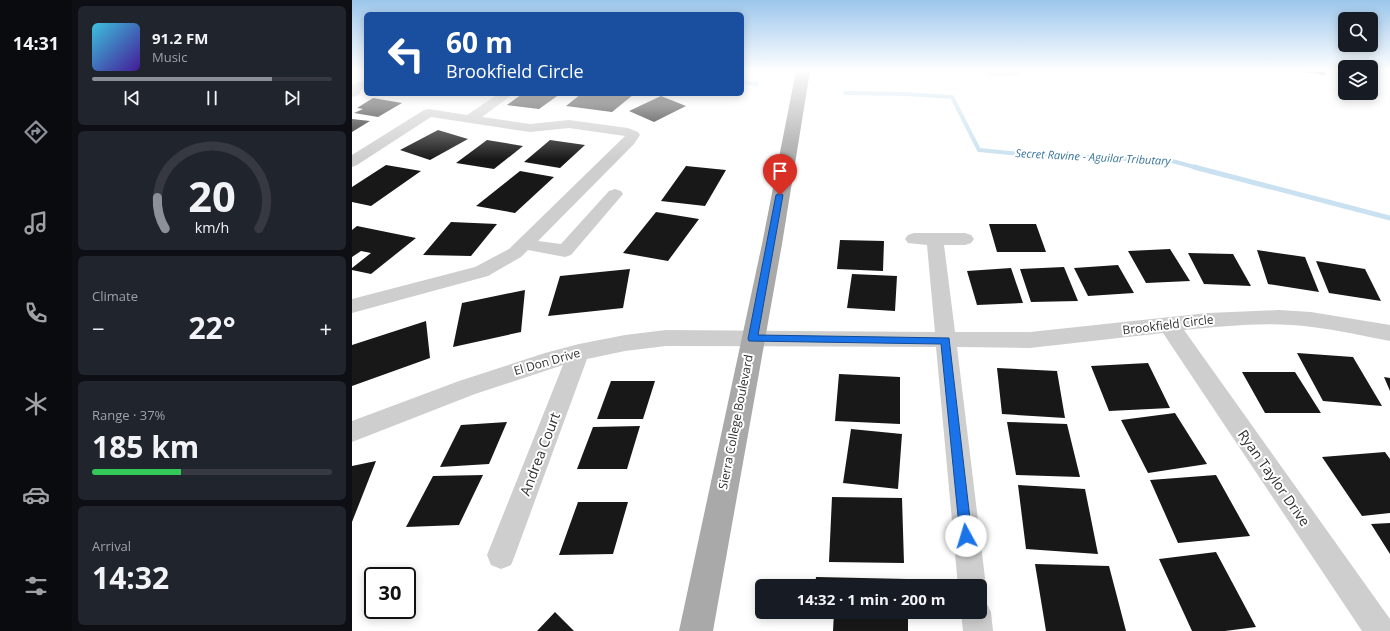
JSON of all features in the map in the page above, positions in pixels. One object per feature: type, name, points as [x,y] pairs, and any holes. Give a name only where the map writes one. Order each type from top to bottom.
[{"type":"main road","name":"Sierra College Boulevard","points":[[696,631],[798,100]]},
{"type":"street","points":[[470,119],[497,100]]},
{"type":"street","points":[[352,162],[429,113],[530,128],[569,124],[589,126],[628,132],[633,135],[629,141],[515,253],[481,272],[352,306]]},
{"type":"street","points":[[524,244],[565,250],[615,194],[580,190]]},
{"type":"street","points":[[914,239],[965,240]]},
{"type":"street","points":[[934,239],[971,579]]},
{"type":"street","name":"Brookfield Circle","points":[[753,339],[1030,340],[1235,318],[1279,317],[1311,319],[1390,333]]},
{"type":"street","name":"Ryan Taylor Drive","points":[[1169,325],[1380,631]]},
{"type":"street","name":"El Don Drive","points":[[352,432],[490,379],[550,359],[579,352],[638,341],[666,338],[753,339]]},
{"type":"street","name":"Andrea Court","points":[[501,555],[579,352]]},
{"type":"street","points":[[977,619],[978,631]]},
{"type":"building","points":[[369,100],[387,100],[402,103],[378,117],[354,113],[363,109],[357,108]]},
{"type":"building","points":[[513,100],[551,100],[539,109],[507,105]]},
{"type":"building","points":[[573,100],[626,100],[612,112],[566,106]]},
{"type":"building","points":[[652,100],[672,100],[686,106],[654,122],[629,111]]},
{"type":"building","points":[[352,119],[370,121],[352,132]]},
{"type":"building","points":[[438,130],[468,139],[430,160],[400,150]]},
{"type":"building","points":[[487,140],[523,146],[494,169],[456,163]]},
{"type":"building","points":[[550,140],[585,145],[560,168],[524,162]]},
{"type":"building","points":[[386,165],[421,171],[371,206],[352,202],[352,187]]},
{"type":"building","points":[[686,166],[726,170],[705,206],[661,201]]},
{"type":"building","points":[[520,171],[554,177],[515,213],[476,206]]},
{"type":"building","points":[[656,212],[699,219],[668,261],[623,253]]},
{"type":"building","points":[[451,222],[497,224],[471,256],[423,255]]},
{"type":"building","points":[[989,224],[1036,224],[1046,252],[997,252]]},
{"type":"building","points":[[357,226],[416,238],[371,274],[352,270],[352,268],[371,253],[361,251],[352,257],[352,230]]},
{"type":"building","points":[[840,240],[884,241],[883,271],[837,269]]},
{"type":"building","points":[[1170,249],[1190,281],[1146,283],[1128,251]]},
{"type":"building","points":[[1257,250],[1305,257],[1319,292],[1268,284]]},
{"type":"building","points":[[1188,253],[1233,254],[1251,286],[1204,284]]},
{"type":"building","points":[[1316,261],[1365,269],[1381,301],[1329,293]]},
{"type":"building","points":[[1118,265],[1134,293],[1088,296],[1074,268]]},
{"type":"building","points":[[1064,267],[1078,301],[1031,302],[1020,269]]},
{"type":"building","points":[[1011,268],[1023,303],[977,305],[967,271]]},
{"type":"building","points":[[630,269],[623,308],[548,316],[560,276]]},
{"type":"building","points":[[852,274],[897,276],[895,311],[847,308]]},
{"type":"building","points":[[525,290],[521,332],[453,347],[462,303]]},
{"type":"building","points":[[426,321],[430,358],[352,386],[352,345]]},
{"type":"building","points":[[1297,353],[1353,357],[1382,406],[1323,401]]},
{"type":"building","points":[[1148,363],[1170,408],[1109,411],[1091,366]]},
{"type":"building","points":[[997,368],[1057,371],[1065,418],[1002,414]]},
{"type":"building","points":[[1242,372],[1295,372],[1321,413],[1265,413]]},
{"type":"building","points":[[839,374],[900,377],[900,424],[835,421]]},
{"type":"building","points":[[1384,377],[1390,378],[1390,391]]},
{"type":"building","points":[[611,381],[655,381],[643,419],[597,419]]},
{"type":"building","points":[[1175,413],[1207,464],[1148,473],[1121,420]]},
{"type":"building","points":[[507,422],[489,464],[440,467],[461,425]]},
{"type":"building","points":[[1007,422],[1067,424],[1080,477],[1016,475]]},
{"type":"building","points":[[640,426],[627,469],[577,469],[593,427]]},
{"type":"building","points":[[851,429],[902,434],[898,489],[843,483]]},
{"type":"building","points":[[1385,452],[1390,459],[1390,513],[1362,516],[1322,457]]},
{"type":"building","points":[[376,461],[352,522],[352,466]]},
{"type":"building","points":[[483,475],[459,525],[406,527],[433,476]]},
{"type":"building","points":[[1216,475],[1250,536],[1178,543],[1150,480]]},
{"type":"building","points":[[1018,485],[1085,489],[1098,554],[1026,549]]},
{"type":"building","points":[[832,497],[902,498],[904,563],[829,562]]},
{"type":"building","points":[[578,502],[628,502],[613,554],[559,555]]},
{"type":"building","points":[[1390,523],[1390,554],[1371,524]]},
{"type":"building","points":[[1216,552],[1256,627],[1225,631],[1192,631],[1159,559]]},
{"type":"building","points":[[1035,564],[1109,566],[1126,631],[1046,631]]},
{"type":"building","points":[[816,577],[907,579],[816,579]]},
{"type":"building","points":[[555,612],[574,631],[537,631]]},
{"type":"building","points":[[834,619],[908,619],[908,631],[833,631]]},
{"type":"waterway","name":"Secret Ravine - Aguilar Tributary","points":[[954,100],[979,150],[1020,154],[1172,161],[1198,168]]},
{"type":"waterway","name":"Secret Ravine - Aguilar Tributary","points":[[1194,167],[1390,218]]},
{"type":"route","points":[[780,195],[753,339],[946,340],[966,536]]}]
